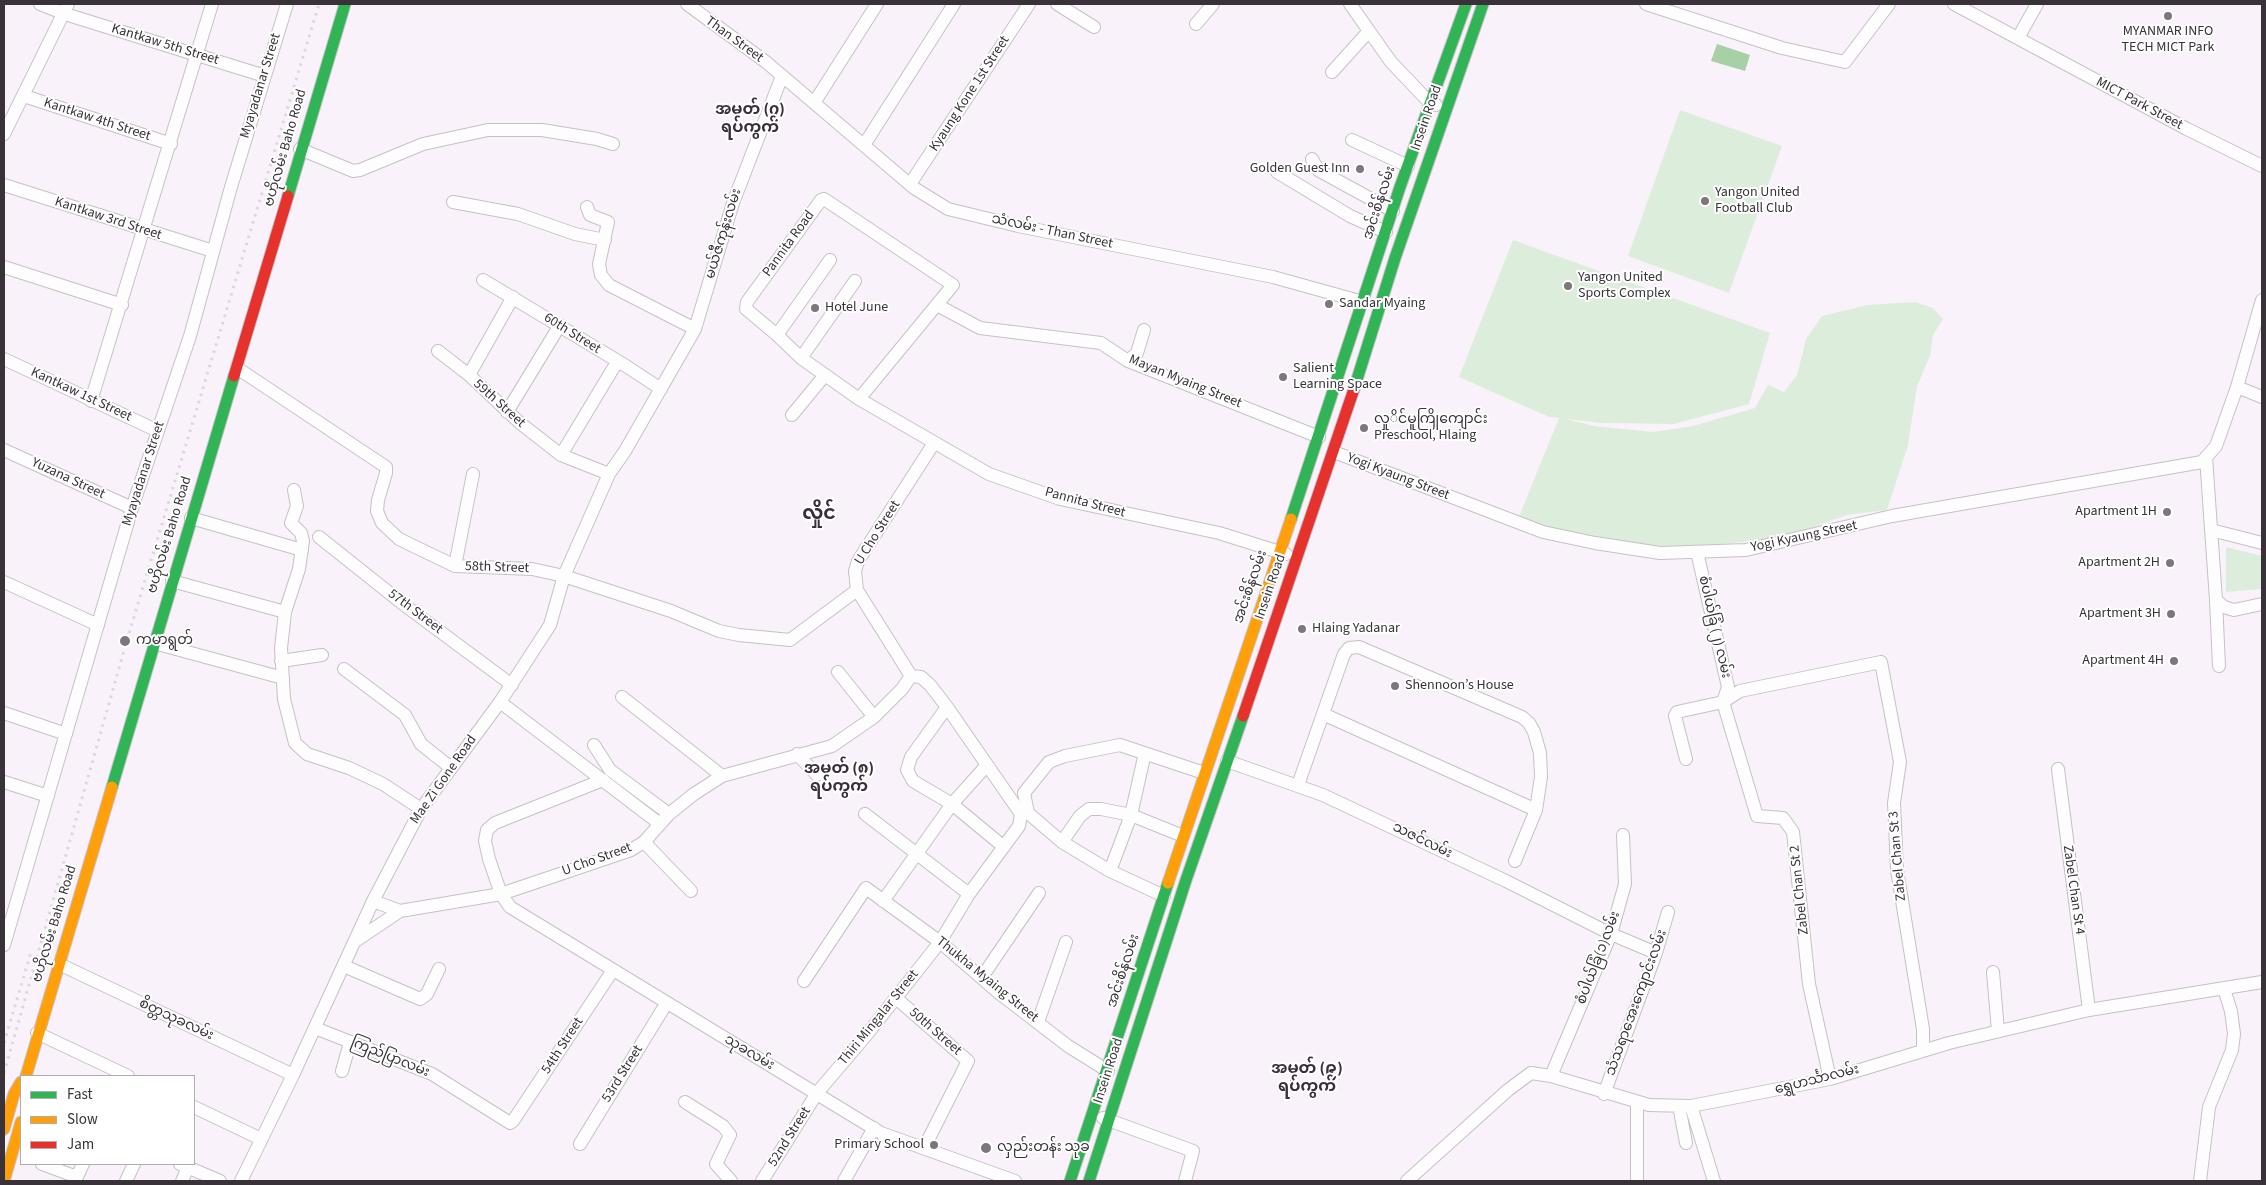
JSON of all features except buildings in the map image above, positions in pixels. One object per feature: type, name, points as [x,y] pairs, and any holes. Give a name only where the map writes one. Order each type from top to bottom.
[{"type":"main road","name":"ဗဟိုလမ်း Baho Road","points":[[25,1075],[237,368],[300,149],[345,4]]},
{"type":"main road","points":[[1466,4],[1482,6]]},
{"type":"main road","name":"အင်းစိန်လမ်း","points":[[1070,1181],[1108,1071],[1245,650],[1318,441],[1400,187],[1466,4]]},
{"type":"main road","name":"Insein Road","points":[[1089,1181],[1227,761],[1334,452],[1417,192],[1482,6]]},
{"type":"main road","points":[[1400,187],[1417,192]]},
{"type":"main road","points":[[1387,229],[1404,232]]},
{"type":"main road","points":[[1362,305],[1378,314]]},
{"type":"main road","points":[[1318,441],[1334,452]]},
{"type":"main road","points":[[1245,650],[1263,656]]},
{"type":"main road","points":[[1212,754],[1227,761]]},
{"type":"main road","name":"ဗဟိုလမ်း Baho Road","points":[[4,1129],[14,1094],[20,1084]]},
{"type":"main road","points":[[4,1181],[17,1154],[20,1130]]},
{"type":"street","name":"Kantkaw 5th Street","points":[[40,4],[67,9],[197,56],[265,76]]},
{"type":"street","points":[[91,401],[122,305],[212,4]]},
{"type":"street","name":"Myayadanar Street","points":[[4,945],[132,508],[190,336],[213,251],[287,4]]},
{"type":"street","name":"Than Street","points":[[686,4],[782,76]]},
{"type":"street","points":[[814,103],[877,4]]},
{"type":"street","points":[[864,145],[954,4]]},
{"type":"street","name":"Kyaung Kone 1st Street","points":[[910,184],[1029,4]]},
{"type":"street","points":[[1058,4],[1094,28]]},
{"type":"street","points":[[1196,24],[1213,4]]},
{"type":"street","points":[[1350,4],[1391,62],[1430,103],[1446,108]]},
{"type":"street","points":[[1646,4],[1782,48],[1840,62],[1845,62],[1850,58],[1889,4]]},
{"type":"street","name":"MICT Park Street","points":[[1954,4],[2187,129],[2262,166]]},
{"type":"street","points":[[2018,38],[2037,4]]},
{"type":"street","points":[[4,134],[67,9]]},
{"type":"street","points":[[1332,72],[1369,31]]},
{"type":"street","name":"သံလမ်း - Than Street","points":[[782,76],[910,184],[948,209],[1027,228],[1273,277],[1362,305]]},
{"type":"street","name":"မယ်ဇီကုန်းလမ်း","points":[[661,389],[695,329],[733,204],[782,76]]},
{"type":"street","name":"Kantkaw 4th Street","points":[[24,96],[171,144]]},
{"type":"street","points":[[300,149],[353,171],[423,144],[488,130],[542,130],[597,139],[613,144]]},
{"type":"street","points":[[1352,140],[1408,166]]},
{"type":"street","points":[[1312,159],[1318,170],[1393,211]]},
{"type":"street","points":[[1277,172],[1350,216],[1387,229]]},
{"type":"street","name":"Kantkaw 3rd Street","points":[[4,185],[213,251]]},
{"type":"street","name":"Pannita Road","points":[[776,335],[746,309],[746,305],[815,208],[824,199],[952,284],[952,287],[937,305]]},
{"type":"street","points":[[453,202],[518,214],[575,234],[605,240]]},
{"type":"street","points":[[587,207],[590,215],[608,222],[599,264],[601,275],[609,285],[695,329]]},
{"type":"street","points":[[776,335],[830,260]]},
{"type":"street","points":[[4,267],[122,305]]},
{"type":"street","name":"60th Street","points":[[482,280],[560,325],[661,389]]},
{"type":"street","points":[[802,358],[855,281]]},
{"type":"street","points":[[469,375],[513,297]]},
{"type":"street","points":[[2219,666],[2206,458],[2216,446],[2237,387],[2262,300]]},
{"type":"street","points":[[859,399],[937,305]]},
{"type":"street","name":"Mayan Myaing Street","points":[[937,305],[980,328],[1101,343],[1128,362],[1318,441]]},
{"type":"street","points":[[507,412],[560,325]]},
{"type":"street","points":[[1128,362],[1137,353],[1144,330]]},
{"type":"street","name":"Pannita Street","points":[[776,335],[802,358],[859,399],[989,474],[1060,499],[1219,533],[1298,557]]},
{"type":"street","name":"59th Street","points":[[438,352],[469,375],[507,412],[561,454],[609,474]]},
{"type":"street","name":"Kantkaw 1st Street","points":[[4,359],[158,431]]},
{"type":"street","points":[[561,454],[617,362]]},
{"type":"street","name":"58th Street","points":[[237,368],[386,467],[377,511],[382,523],[399,539],[454,566],[519,567],[564,576],[718,630],[739,635],[790,640],[857,590]]},
{"type":"street","points":[[792,415],[825,375]]},
{"type":"street","points":[[2237,387],[2262,397]]},
{"type":"street","name":"Mae Zi Gone Road","points":[[241,1181],[357,940],[373,901],[421,809],[512,685],[550,625],[564,576],[609,474],[661,389]]},
{"type":"street","name":"U Cho Street","points":[[857,590],[855,570],[858,561],[934,443]]},
{"type":"street","name":"Yuzana Street","points":[[4,450],[132,508]]},
{"type":"street","name":"Yogi Kyaung Street","points":[[1334,452],[1543,532],[1595,543],[1660,553],[1746,550],[1892,516],[2187,466],[2202,462],[2206,458]]},
{"type":"street","points":[[454,566],[473,474]]},
{"type":"street","points":[[294,490],[296,506],[291,523],[301,533],[302,550],[300,569],[285,612],[281,648],[284,699],[295,743],[307,754],[349,768],[383,784],[421,809]]},
{"type":"street","points":[[191,518],[302,550]]},
{"type":"street","points":[[2211,530],[2262,543]]},
{"type":"street","name":"57th Street","points":[[319,537],[407,607],[512,685]]},
{"type":"street","name":"စံပါယ်ခြံ (၂) လမ်း","points":[[1697,552],[1728,687],[1723,702]]},
{"type":"street","points":[[172,581],[285,612]]},
{"type":"street","points":[[4,582],[98,625]]},
{"type":"street","points":[[857,590],[911,676],[921,677],[930,685],[987,765],[952,804],[917,856],[883,901]]},
{"type":"street","points":[[2216,600],[2224,607],[2234,610],[2262,604]]},
{"type":"street","points":[[154,643],[283,678]]},
{"type":"street","points":[[1298,785],[1344,654],[1349,648],[1359,647],[1514,713],[1522,717],[1532,727],[1540,753],[1541,777],[1536,810],[1515,861]]},
{"type":"street","points":[[282,661],[322,655]]},
{"type":"street","name":"Zabel Chan St 3","points":[[1723,702],[1740,691],[1881,662],[1900,762],[1894,803],[1897,870],[1923,1029],[1923,1051]]},
{"type":"street","points":[[344,669],[405,715],[421,744],[450,767]]},
{"type":"street","points":[[838,672],[874,718]]},
{"type":"street","name":"U Cho Street","points":[[357,940],[400,911],[501,894],[631,850],[644,842],[669,814],[694,794],[722,776],[832,746],[874,718],[902,690],[911,676]]},
{"type":"street","points":[[622,696],[722,776]]},
{"type":"street","points":[[500,702],[660,824]]},
{"type":"street","points":[[1686,759],[1675,716],[1677,712],[1723,702]]},
{"type":"street","name":"Zabel Chan St 2","points":[[1723,702],[1757,816],[1783,818],[1793,832],[1809,984],[1830,1079]]},
{"type":"street","points":[[947,707],[911,757],[907,770],[913,781],[952,804],[1004,847]]},
{"type":"street","points":[[4,713],[66,734]]},
{"type":"street","points":[[1323,714],[1536,810]]},
{"type":"street","points":[[594,745],[610,770],[669,814]]},
{"type":"street","points":[[1164,896],[1110,871],[1062,842],[1028,813],[1024,793],[1049,762],[1065,756],[1120,745],[1204,773]]},
{"type":"street","points":[[1110,871],[1130,814],[1145,752]]},
{"type":"street","points":[[797,754],[817,775]]},
{"type":"street","name":"သဇင်လမ်း","points":[[1227,761],[1298,785],[1383,822],[1611,934],[1656,953]]},
{"type":"street","name":"Thiri Mingalar Street","points":[[817,1093],[940,942],[969,894],[1019,826],[1021,814],[987,765]]},
{"type":"street","name":"Zabel Chan St 4","points":[[2058,769],[2089,1010]]},
{"type":"street","points":[[501,894],[485,841],[485,833],[489,827],[494,822],[602,780]]},
{"type":"street","points":[[4,782],[48,796]]},
{"type":"street","points":[[1062,842],[1080,816],[1089,809],[1130,814],[1183,836]]},
{"type":"street","points":[[865,814],[917,856],[969,894]]},
{"type":"street","name":"စံပါယ်ခြံ(၁)လမ်း","points":[[1551,1076],[1611,934],[1625,884],[1623,835]]},
{"type":"street","points":[[644,842],[692,891]]},
{"type":"street","name":"Thukha Myaing Street","points":[[804,981],[866,888],[940,942],[1068,1046],[1108,1071]]},
{"type":"street","name":"သုခလမ်း","points":[[501,894],[510,906],[666,1004],[874,1128],[1015,1181]]},
{"type":"street","points":[[982,978],[1039,894]]},
{"type":"street","points":[[373,901],[400,911]]},
{"type":"street","name":"သံသရာအေးကျောင်းလမ်း","points":[[1604,1094],[1656,953],[1668,912]]},
{"type":"street","points":[[1038,1022],[1066,942]]},
{"type":"street","name":"စိတ္တသုခလမ်း","points":[[58,964],[293,1075]]},
{"type":"street","points":[[344,966],[420,999],[427,994],[439,969]]},
{"type":"street","name":"54th Street","points":[[513,1121],[613,970]]},
{"type":"street","points":[[1993,972],[1998,1032]]},
{"type":"street","name":"ရွှေဟင်္သာလမ်း","points":[[1407,1181],[1524,1077],[1531,1074],[1551,1076],[1604,1094],[1649,1105],[1685,1106],[1830,1079],[1923,1051],[2089,1010],[2262,982]]},
{"type":"street","points":[[2200,1181],[2209,1107],[2214,1089],[2226,1069],[2232,1050],[2234,1034],[2231,1011],[2224,989]]},
{"type":"street","name":"50th Street","points":[[896,998],[968,1061],[924,1148]]},
{"type":"street","name":"53rd Street","points":[[580,1144],[666,1004]]},
{"type":"street","name":"ကြည်ပြာလမ်း","points":[[315,1028],[432,1074],[510,1123],[513,1121]]},
{"type":"street","points":[[37,1033],[126,1075]]},
{"type":"street","points":[[342,1071],[350,1043]]},
{"type":"street","name":"52nd Street","points":[[762,1181],[817,1093]]},
{"type":"street","points":[[685,1102],[723,1126],[730,1135],[716,1164],[731,1181]]},
{"type":"street","points":[[1637,1102],[1637,1181]]},
{"type":"street","points":[[1685,1106],[1686,1143]]},
{"type":"street","points":[[1685,1106],[1714,1181]]},
{"type":"street","points":[[195,1107],[261,1139]]},
{"type":"street","points":[[1092,1115],[1193,1151],[1185,1181]]},
{"type":"street","points":[[844,1181],[874,1128]]},
{"type":"street","points":[[44,1165],[76,1179],[83,1165]]},
{"type":"street","points":[[126,1181],[134,1165]]},
{"type":"street","points":[[182,1181],[184,1166],[220,1181]]},
{"type":"shaded area","points":[[1717,44],[1750,55],[1745,71],[1711,61]]},
{"type":"shaded area","name":"Yangon United Football Club","points":[[1680,110],[1782,146],[1729,293],[1628,256]]},
{"type":"shaded area","points":[[1513,240],[1770,333],[1749,404],[1674,424],[1602,423],[1566,419],[1594,426],[1653,432],[1693,426],[1755,408],[1768,385],[1784,392],[1797,375],[1806,339],[1822,316],[1867,305],[1915,302],[1933,308],[1943,319],[1933,335],[1930,356],[1917,386],[1908,445],[1887,510],[1847,515],[1783,538],[1661,550],[1584,537],[1518,519],[1559,418],[1549,417],[1459,377]]},
{"type":"shaded area","points":[[2226,547],[2262,556],[2262,589],[2226,592]]},
{"type":"railway","points":[[4,1073],[127,640],[319,4]]},
{"type":"railway","points":[[4,1043],[31,952]]},
{"type":"traffic: fast","points":[[288,196],[345,4]]},
{"type":"traffic: fast","points":[[1291,519],[1400,187],[1466,4]]},
{"type":"traffic: fast","points":[[1354,389],[1395,258],[1483,4]]},
{"type":"traffic: fast","points":[[112,787],[234,376]]},
{"type":"traffic: fast","points":[[1089,1181],[1186,880],[1243,716]]},
{"type":"traffic: fast","points":[[1070,1181],[1168,883]]},
{"type":"traffic: slow","points":[[1168,883],[1291,519]]},
{"type":"traffic: slow","points":[[26,1075],[112,787]]},
{"type":"traffic: slow","points":[[4,1129],[14,1094],[20,1084]]},
{"type":"traffic: slow","points":[[4,1181],[20,1125]]},
{"type":"traffic: jam","points":[[234,376],[288,196]]},
{"type":"traffic: jam","points":[[1243,716],[1354,389]]},
{"type":"place","name":"MYANMAR INFO TECH MICT Park","points":[[2168,16]]},
{"type":"place","name":"Golden Guest Inn","points":[[1360,169]]},
{"type":"place","name":"Yangon United Football Club","points":[[1705,201]]},
{"type":"place","name":"Yangon United Sports Complex","points":[[1568,286]]},
{"type":"place","name":"Sandar Myaing","points":[[1329,304]]},
{"type":"place","name":"Hotel June","points":[[815,308]]},
{"type":"place","name":"Salient Learning Space","points":[[1283,377]]},
{"type":"place","name":"လှုိင်မူကြိုကျောင်း Preschool, Hlaing","points":[[1364,428]]},
{"type":"place","name":"Apartment 1H","points":[[2167,512]]},
{"type":"place","name":"Apartment 2H","points":[[2170,563]]},
{"type":"place","name":"Apartment 3H","points":[[2171,614]]},
{"type":"place","name":"Hlaing Yadanar","points":[[1302,629]]},
{"type":"place","name":"ကမာရွတ်","points":[[125,641]]},
{"type":"place","name":"Apartment 4H","points":[[2174,661]]},
{"type":"place","name":"Shennoon’s House","points":[[1395,686]]},
{"type":"place","name":"Primary School","points":[[934,1145]]},
{"type":"place","name":"လှည်းတန်း သုခ","points":[[986,1148]]},
{"type":"district","name":"အမှတ် (၇) ရပ်ကွက်","points":[[750,119]]},
{"type":"district","name":"လှိုင်","points":[[819,515]]},
{"type":"district","name":"အမှတ် (၈) ရပ်ကွက်","points":[[839,778]]},
{"type":"district","name":"အမှတ် (၉) ရပ်ကွက်","points":[[1307,1078]]}]
